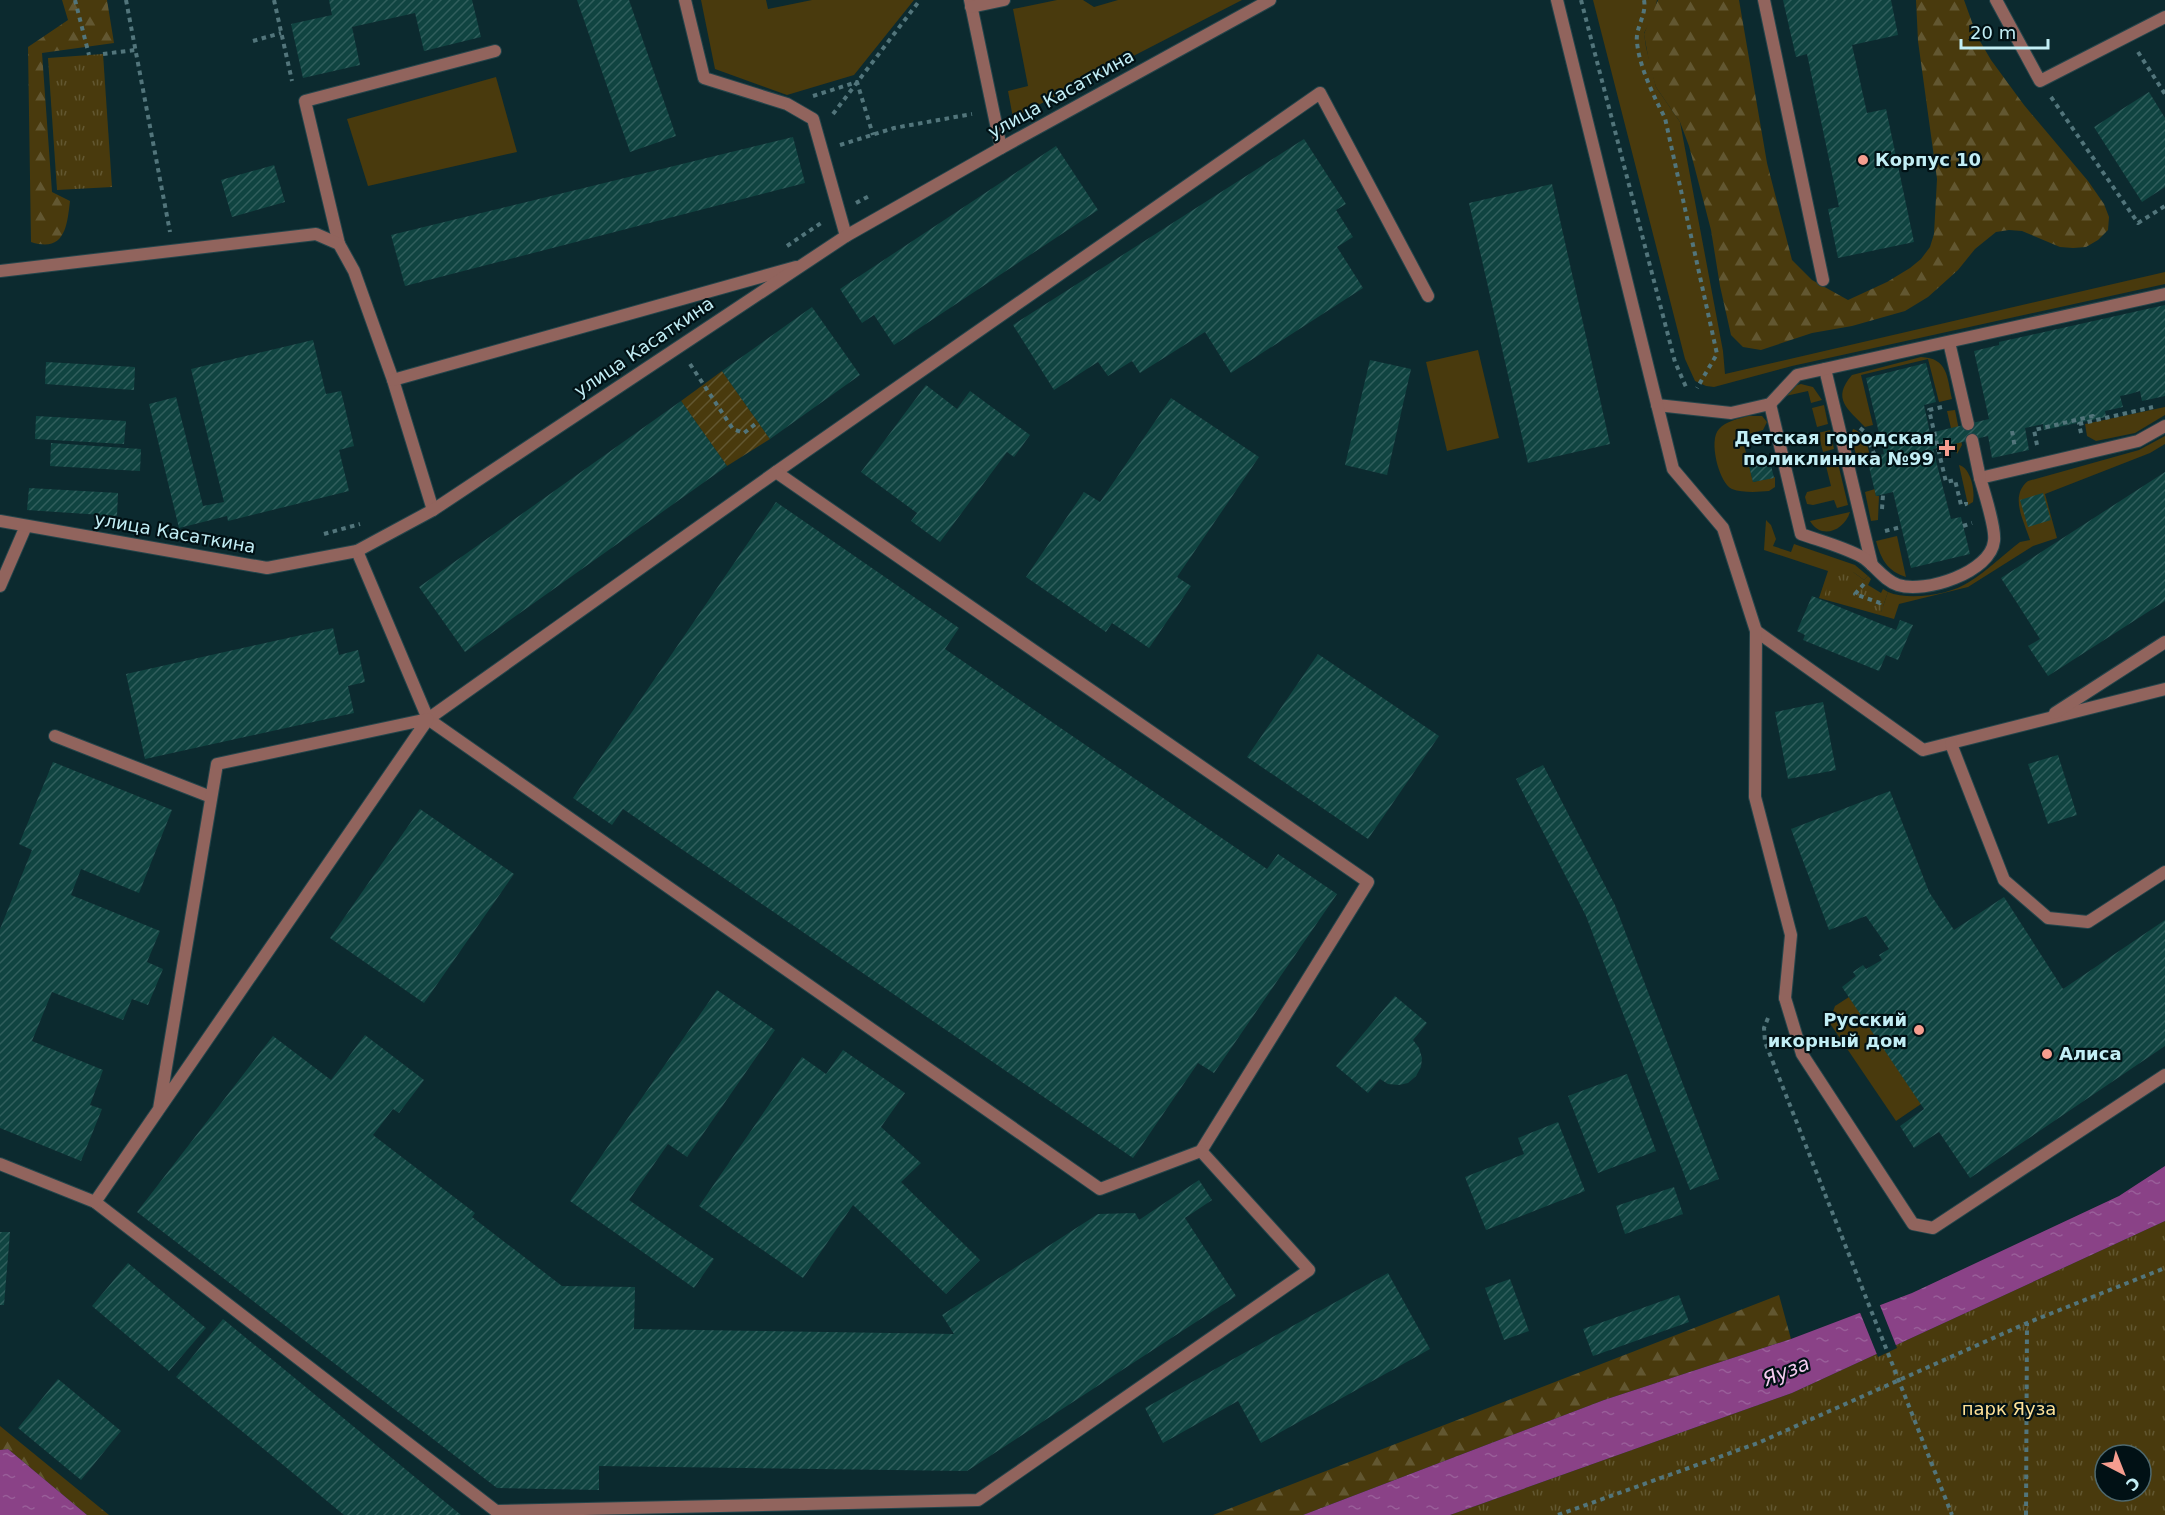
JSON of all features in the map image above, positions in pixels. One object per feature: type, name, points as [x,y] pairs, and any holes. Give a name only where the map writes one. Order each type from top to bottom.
[{"type":"street","points":[[685,0],[704,78],[787,104],[813,119],[846,236]]},
{"type":"street","points":[[1001,148],[971,3],[1004,0]]},
{"type":"street","name":"улица Касаткина","points":[[0,521],[267,568],[357,550],[433,510],[846,236],[1270,0]]},
{"type":"street","points":[[1557,0],[1673,469],[1723,528],[1756,631],[1755,797],[1791,935],[1785,998],[1802,1054],[1913,1224],[1933,1228],[2165,1075]]},
{"type":"street","points":[[1764,0],[1823,280]]},
{"type":"street","points":[[1996,0],[2040,81],[2165,17]]},
{"type":"street","points":[[433,510],[393,380],[354,271],[339,244],[305,101],[495,51]]},
{"type":"street","points":[[95,1202],[428,719],[776,472],[1320,93],[1428,296]]},
{"type":"street","points":[[0,270],[316,234],[339,244]]},
{"type":"street","points":[[393,380],[797,267]]},
{"type":"street","points":[[1656,405],[1731,413],[1770,404],[1797,375],[2165,294]]},
{"type":"street","points":[[1949,342],[1968,424]]},
{"type":"street","points":[[1825,369],[1872,565]]},
{"type":"street","points":[[1770,404],[1801,534],[1860,556],[1883,577],[1896,585],[1921,587],[1952,580],[1991,554],[1995,539],[1972,440]]},
{"type":"street","points":[[1980,478],[2138,441],[2165,426]]},
{"type":"street","points":[[357,550],[428,719],[1100,1189],[1201,1151],[1368,882],[776,472]]},
{"type":"street","points":[[0,586],[26,526]]},
{"type":"street","points":[[1756,631],[1923,750],[2165,689]]},
{"type":"street","points":[[2045,720],[2165,642]]},
{"type":"street","points":[[159,1109],[217,764],[428,719]]},
{"type":"street","points":[[55,736],[211,797]]},
{"type":"street","points":[[1951,744],[2004,880],[2048,918],[2088,922],[2165,872]]},
{"type":"street","points":[[0,1164],[95,1202],[496,1511],[978,1500],[1309,1270],[1201,1151]]},
{"type":"path","points":[[75,0],[89,55]]},
{"type":"path","points":[[126,0],[173,251]]},
{"type":"path","points":[[274,0],[292,81]]},
{"type":"path","points":[[817,134],[920,0]]},
{"type":"path","points":[[1581,0],[1674,362],[1681,380],[1693,394],[1717,354],[1665,118],[1650,91],[1636,40],[1646,8],[1644,0]]},
{"type":"path","points":[[252,41],[281,33]]},
{"type":"path","points":[[2128,36],[2165,94]]},
{"type":"path","points":[[104,54],[135,50]]},
{"type":"path","points":[[2040,81],[2138,223],[2165,206]]},
{"type":"path","points":[[787,104],[857,82]]},
{"type":"path","points":[[857,82],[873,135]]},
{"type":"path","points":[[822,150],[894,128],[993,110]]},
{"type":"path","points":[[678,346],[733,429],[744,433],[758,422]]},
{"type":"path","points":[[2085,453],[2079,424],[2155,407]]},
{"type":"path","points":[[1937,408],[1929,410],[1946,482],[1953,480]]},
{"type":"path","points":[[2047,426],[2093,417],[2094,420]]},
{"type":"path","points":[[2012,431],[2015,448]]},
{"type":"path","points":[[1964,526],[1970,524]]},
{"type":"path","points":[[1889,530],[1901,527]]},
{"type":"path","points":[[1785,998],[1773,1009],[1764,1028],[1765,1042],[1952,1515]]},
{"type":"path","points":[[1558,1515],[1758,1443],[2027,1323],[2165,1268]]},
{"type":"path","points":[[2026,1515],[2027,1323]]},
{"type":"green space","points":[[62,0],[107,0],[114,43],[42,53],[52,192],[70,201],[62,235],[51,244],[42,244],[31,242],[28,47],[68,20]]},
{"type":"green space","points":[[701,0],[766,0],[768,9],[812,0],[914,0],[854,75],[787,95],[715,69]]},
{"type":"green space","points":[[1057,0],[1083,0],[1094,7],[1118,0],[1242,0],[1013,118],[1008,91],[1028,86],[1013,9]]},
{"type":"green space","points":[[1593,0],[1657,0],[1654,15],[1644,33],[1646,47],[1656,87],[1680,122],[1723,351],[1725,374],[2165,272],[2165,284],[1792,366],[1714,387],[1695,381],[1685,359]]},
{"type":"green space","points":[[1658,0],[1739,0],[1767,163],[1792,260],[1812,280],[1848,300],[1887,282],[1910,268],[1930,247],[1934,234],[1937,179],[1918,41],[1916,0],[1964,0],[1977,36],[1991,60],[2024,105],[2088,181],[2104,204],[2109,217],[2108,230],[2086,247],[2073,248],[2060,247],[2022,231],[1996,232],[1975,249],[1958,270],[1928,297],[1905,311],[1852,326],[1812,333],[1761,350],[1743,347],[1731,335],[1711,230],[1689,146],[1680,122],[1656,87],[1650,67],[1644,34]]},
{"type":"green space","points":[[103,54],[112,187],[57,190],[48,58]]},
{"type":"green space","points":[[496,77],[517,152],[368,186],[347,119]]},
{"type":"green space","points":[[1478,350],[1499,438],[1447,451],[1426,362]]},
{"type":"green space","points":[[1921,357],[1937,361],[1945,370],[1952,399],[1939,402],[1928,359],[1861,375],[1873,425],[1865,427],[1844,403],[1843,391],[1852,375]]},
{"type":"green space","points":[[722,371],[770,439],[727,466],[681,401]]},
{"type":"green space","points":[[1801,384],[1813,387],[1822,400],[1811,403],[1808,391],[1781,397],[1794,386]]},
{"type":"green space","points":[[1824,405],[1828,424],[1817,427],[1812,408]]},
{"type":"green space","points":[[2165,407],[2165,415],[2135,433],[2096,441],[2087,436],[2085,424]]},
{"type":"green space","points":[[1955,410],[1962,445],[1957,454],[1947,411]]},
{"type":"green space","points":[[1748,416],[1762,416],[1767,422],[1763,430],[1742,436],[1753,482],[1775,477],[1775,487],[1769,491],[1745,492],[1732,489],[1727,485],[1719,470],[1715,451],[1716,434],[1722,426],[1729,422]]},
{"type":"green space","points":[[1853,429],[1861,434],[1867,444],[1869,465],[1859,467],[1851,435]]},
{"type":"green space","points":[[1830,430],[1834,449],[1823,452],[1818,433]]},
{"type":"green space","points":[[2165,436],[2165,444],[2150,453],[2045,494],[2057,538],[2033,546],[1968,587],[1899,604],[1894,619],[1819,598],[1828,571],[1764,550],[1766,520],[1771,525],[1776,539],[1773,546],[1791,552],[1794,544],[1855,565],[1868,576],[1864,580],[1853,572],[1881,612],[1888,592],[1918,596],[1961,587],[1976,578],[2020,542],[2030,540],[2019,501],[2022,487],[2028,481],[2139,450]]},
{"type":"green space","points":[[1836,455],[1848,505],[1837,508],[1834,500],[1813,505],[1807,504],[1805,497],[1807,492],[1831,486],[1824,458]]},
{"type":"green space","points":[[1959,465],[1967,470],[1973,486],[1973,502],[1968,505]]},
{"type":"green space","points":[[1875,489],[1876,496],[1879,496],[1878,520],[1871,521],[1865,492]]},
{"type":"green space","points":[[1850,512],[1843,524],[1832,531],[1820,530],[1810,521]]},
{"type":"green space","points":[[1897,536],[1906,577],[1889,568],[1876,541]]},
{"type":"green space","points":[[1834,564],[1853,572],[1864,580],[1868,576],[1871,579],[1868,585],[1881,593],[1883,589],[1888,592],[1881,612],[1824,597]]},
{"type":"green space","points":[[1849,997],[1921,1104],[1896,1121],[1829,1022],[1835,1006]]},
{"type":"green space","name":"парк Яуза","points":[[2165,1221],[2165,1515],[1450,1515],[1792,1393]]},
{"type":"green space","points":[[1779,1295],[1791,1339],[1604,1400],[1303,1515],[1213,1515]]},
{"type":"green space","points":[[0,1426],[109,1515],[87,1515],[8,1449],[0,1450]]},
{"type":"water","name":"Яуза","points":[[2165,1166],[2165,1221],[1792,1393],[1450,1515],[1303,1515],[1604,1400],[1791,1339],[1912,1293],[2119,1196]]},
{"type":"water","points":[[8,1449],[87,1515],[0,1515],[0,1450]]},
{"type":"pier","points":[[1879,1303],[1897,1348],[1878,1357],[1859,1310]]},
{"type":"building","points":[[329,0],[472,0],[481,37],[424,51],[415,13],[352,27],[360,65],[303,78],[291,24],[332,15]]},
{"type":"building","points":[[577,0],[629,0],[676,136],[630,152]]},
{"type":"building","name":"Корпус 10","points":[[1783,0],[1891,0],[1898,35],[1852,45],[1867,113],[1886,109],[1914,242],[1838,258],[1828,209],[1839,207],[1807,54],[1796,57]]},
{"type":"building","points":[[2149,92],[2165,118],[2165,187],[2142,202],[2094,127]]},
{"type":"building","points":[[793,137],[805,183],[405,286],[391,235]]},
{"type":"building","points":[[1304,139],[1346,204],[1336,210],[1353,237],[1337,247],[1363,288],[1231,373],[1205,332],[1140,373],[1132,361],[1108,376],[1098,362],[1054,390],[1013,325]]},
{"type":"building","points":[[1056,146],[1098,210],[894,345],[874,315],[862,323],[840,289]]},
{"type":"building","points":[[274,165],[285,202],[232,217],[221,180]]},
{"type":"building","points":[[1552,184],[1610,444],[1528,463],[1469,203]]},
{"type":"building","points":[[2165,305],[2165,396],[2142,401],[2140,391],[2120,396],[2123,407],[2105,411],[2106,417],[2044,430],[2043,424],[2025,428],[2029,450],[1992,458],[1988,436],[1933,449],[1951,519],[1961,517],[1970,554],[1911,568],[1893,492],[1876,496],[1867,458],[1884,454],[1866,378],[1926,363],[1936,402],[1924,405],[1930,433],[1989,419],[1974,351],[1999,345],[1999,342]]},
{"type":"building","points":[[812,307],[860,375],[770,439],[722,371]]},
{"type":"building","points":[[313,340],[326,394],[341,391],[354,446],[339,450],[349,491],[228,521],[227,516],[179,528],[149,404],[176,397],[203,506],[224,502],[191,369]]},
{"type":"building","points":[[1370,360],[1411,369],[1387,475],[1345,465]]},
{"type":"building","points":[[46,362],[135,367],[134,390],[45,384]]},
{"type":"building","points":[[926,385],[957,409],[970,391],[1030,435],[1014,457],[1007,452],[940,542],[911,521],[917,513],[861,472]]},
{"type":"building","points":[[1171,398],[1259,457],[1177,577],[1191,586],[1149,648],[1112,623],[1106,632],[1026,577],[1084,492],[1100,502]]},
{"type":"building","points":[[681,401],[727,466],[465,652],[419,587]]},
{"type":"building","points":[[36,416],[126,421],[124,444],[35,439]]},
{"type":"building","points":[[51,443],[141,449],[140,471],[50,466]]},
{"type":"building","points":[[1769,457],[1774,478],[1753,482],[1748,462]]},
{"type":"building","points":[[2165,472],[2165,601],[2048,676],[2028,646],[2040,639],[2001,578]]},
{"type":"building","points":[[29,488],[118,493],[117,516],[27,510]]},
{"type":"building","points":[[2043,493],[2051,520],[2028,527],[2020,500]]},
{"type":"building","points":[[776,502],[959,628],[945,649],[1267,869],[1278,854],[1337,894],[1214,1073],[1198,1063],[1133,1158],[623,809],[612,825],[573,798]]},
{"type":"building","points":[[1812,596],[1896,630],[1900,620],[1913,625],[1898,660],[1886,655],[1879,671],[1803,640],[1805,635],[1797,631]]},
{"type":"building","points":[[333,628],[339,655],[358,650],[365,682],[348,686],[354,713],[145,759],[126,674]]},
{"type":"building","points":[[1318,654],[1439,736],[1368,839],[1247,757]]},
{"type":"building","points":[[1823,702],[1836,770],[1788,779],[1775,712]]},
{"type":"building","points":[[2058,755],[2077,815],[2048,824],[2028,764]]},
{"type":"building","points":[[53,762],[172,810],[139,893],[81,869],[71,895],[160,931],[147,962],[163,969],[148,1005],[132,999],[123,1020],[52,992],[32,1041],[103,1070],[90,1105],[102,1109],[81,1161],[0,1128],[0,929],[32,850],[19,844]]},
{"type":"building","points":[[1543,765],[1615,905],[1719,1179],[1690,1190],[1586,916],[1516,779]]},
{"type":"building","points":[[1890,791],[1929,892],[1954,930],[2004,897],[2063,989],[2165,920],[2165,1046],[1970,1178],[1939,1132],[1914,1148],[1900,1126],[1924,1109],[1842,987],[1856,976],[1853,972],[1863,965],[1866,969],[1882,960],[1879,955],[1889,949],[1866,916],[1829,930],[1791,829]]},
{"type":"building","points":[[420,809],[514,874],[424,1003],[330,938]]},
{"type":"building","points":[[717,990],[775,1030],[687,1157],[668,1144],[629,1200],[714,1259],[694,1288],[570,1201]]},
{"type":"building","points":[[1395,996],[1427,1023],[1413,1040],[1422,1058],[1421,1067],[1408,1083],[1388,1084],[1380,1079],[1368,1093],[1336,1066]]},
{"type":"building","points":[[365,1035],[424,1080],[399,1113],[393,1109],[373,1135],[475,1213],[472,1217],[562,1286],[635,1287],[634,1329],[954,1334],[942,1315],[1098,1214],[1135,1213],[1139,1220],[1199,1180],[1212,1200],[1185,1218],[1236,1296],[967,1471],[599,1466],[599,1490],[497,1488],[137,1212],[273,1036],[331,1080]]},
{"type":"building","points":[[843,1050],[905,1093],[881,1127],[921,1163],[901,1182],[980,1260],[946,1294],[853,1205],[803,1278],[699,1206],[802,1057],[826,1074]]},
{"type":"building","points":[[1627,1074],[1656,1151],[1598,1173],[1568,1096]]},
{"type":"building","points":[[1558,1122],[1585,1191],[1486,1230],[1465,1177],[1524,1154],[1518,1138]]},
{"type":"building","points":[[1674,1187],[1683,1214],[1625,1234],[1616,1206]]},
{"type":"building","points":[[0,1232],[10,1232],[4,1305],[0,1305]]},
{"type":"building","points":[[128,1263],[206,1328],[169,1371],[92,1306]]},
{"type":"building","points":[[1388,1273],[1430,1349],[1261,1443],[1238,1401],[1163,1443],[1145,1408]]},
{"type":"building","points":[[1510,1279],[1529,1331],[1504,1340],[1485,1288]]},
{"type":"building","points":[[1679,1295],[1689,1322],[1593,1356],[1583,1329]]},
{"type":"building","points":[[223,1319],[461,1515],[344,1515],[176,1377]]},
{"type":"building","points":[[58,1379],[121,1431],[81,1480],[18,1428]]},
{"type":"place","name":"Корпус 10","points":[[1863,160]]},
{"type":"place","name":"Детская городская поликлиника №99","points":[[1947,448]]},
{"type":"place","name":"Русский икорный дом","points":[[1919,1030]]},
{"type":"place","name":"Алиса","points":[[2047,1054]]}]
